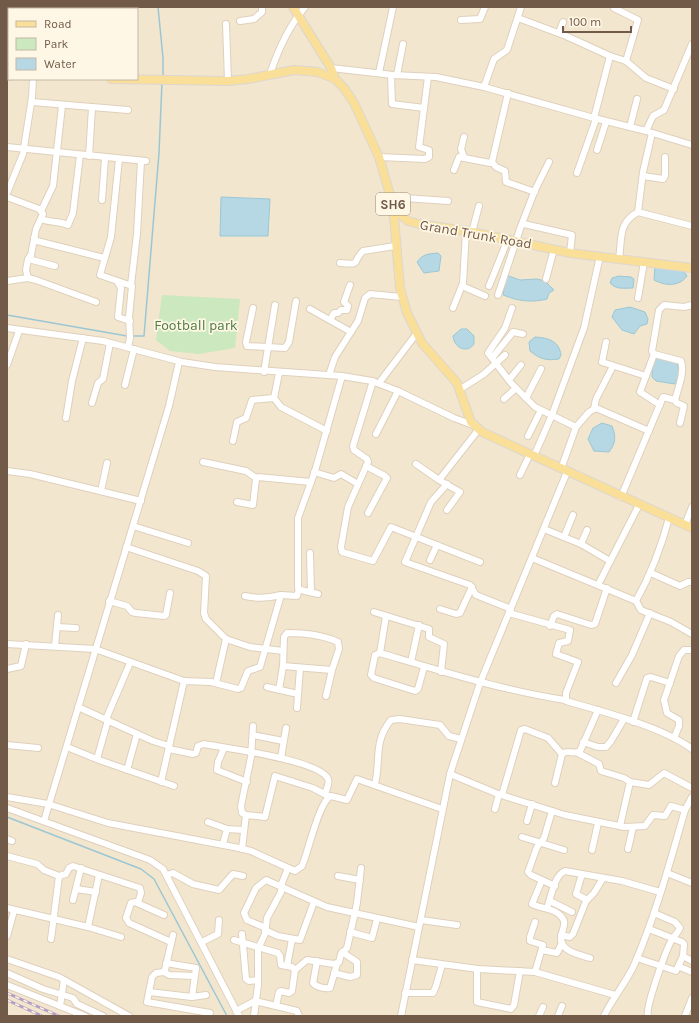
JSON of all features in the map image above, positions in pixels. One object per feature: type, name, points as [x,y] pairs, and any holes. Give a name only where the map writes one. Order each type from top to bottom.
[{"type":"main road","points":[[293,7],[332,68],[335,79]]},
{"type":"main road","name":"Grand Trunk Road","points":[[138,80],[228,81],[248,79],[294,70],[311,70],[335,79],[344,88],[354,103],[379,157],[393,206],[404,218],[413,223],[508,239],[570,253],[692,268]]},
{"type":"main road","points":[[393,206],[395,246],[402,297],[407,313],[422,342],[457,383],[471,422],[478,428],[532,455],[688,527]]},
{"type":"street","points":[[240,21],[254,19],[262,12],[262,7]]},
{"type":"street","points":[[270,74],[278,52],[298,16],[305,7]]},
{"type":"street","points":[[380,73],[393,7]]},
{"type":"street","points":[[461,20],[480,19],[485,7]]},
{"type":"street","points":[[484,87],[494,59],[507,50],[518,18],[520,7]]},
{"type":"street","points":[[614,8],[638,20],[626,61]]},
{"type":"street","points":[[518,18],[559,33],[610,56],[626,61],[646,78],[674,89]]},
{"type":"street","points":[[559,33],[563,22]]},
{"type":"street","points":[[226,24],[228,81]]},
{"type":"street","points":[[403,44],[394,75],[392,104],[424,108]]},
{"type":"street","points":[[638,212],[649,132],[653,116],[664,110],[692,44]]},
{"type":"street","points":[[577,173],[595,119],[610,56]]},
{"type":"street","points":[[332,68],[428,77],[484,87],[692,145]]},
{"type":"street","points":[[379,157],[425,159],[429,157],[429,150],[419,147],[428,77]]},
{"type":"street","points":[[7,193],[24,149],[32,102],[33,80]]},
{"type":"street","points":[[492,162],[508,93]]},
{"type":"street","points":[[630,127],[637,99]]},
{"type":"street","points":[[32,102],[62,106],[128,110]]},
{"type":"street","points":[[28,278],[27,263],[30,257],[36,229],[43,214],[41,211],[53,186],[62,106]]},
{"type":"street","points":[[89,156],[92,108]]},
{"type":"street","points":[[597,150],[606,122]]},
{"type":"street","points":[[464,137],[461,150],[464,157]]},
{"type":"street","points":[[7,147],[119,160],[144,161],[131,285],[131,331],[128,347]]},
{"type":"street","points":[[41,219],[54,224],[63,223],[68,225],[73,213],[80,155]]},
{"type":"street","points":[[454,170],[459,157],[490,163],[492,162]]},
{"type":"street","points":[[643,176],[663,179],[665,176],[665,157]]},
{"type":"street","points":[[102,200],[105,158]]},
{"type":"street","points":[[119,160],[111,237],[100,275],[131,285]]},
{"type":"street","points":[[492,162],[496,167],[505,171],[506,182],[534,192]]},
{"type":"street","points":[[498,296],[534,192],[549,162]]},
{"type":"street","points":[[7,197],[41,211]]},
{"type":"street","points":[[390,197],[448,201]]},
{"type":"street","points":[[453,308],[462,286],[469,232],[478,206]]},
{"type":"street","points":[[619,259],[624,224],[629,217],[638,212],[692,226]]},
{"type":"street","points":[[524,224],[572,235],[570,253]]},
{"type":"street","points":[[34,238],[37,241],[104,258]]},
{"type":"street","points":[[489,286],[508,239]]},
{"type":"street","points":[[340,264],[354,265],[357,263],[363,251],[395,246]]},
{"type":"street","points":[[546,279],[554,249]]},
{"type":"street","points":[[520,475],[552,415],[584,328],[600,256]]},
{"type":"street","points":[[30,257],[32,260],[55,266]]},
{"type":"street","points":[[638,298],[644,262]]},
{"type":"street","points":[[7,282],[28,278],[96,302]]},
{"type":"street","points":[[118,281],[121,288],[118,317],[130,322]]},
{"type":"street","points":[[330,320],[334,313],[338,314],[342,310],[347,310],[348,306],[344,302],[350,285]]},
{"type":"street","points":[[462,286],[485,296]]},
{"type":"street","points":[[329,375],[335,357],[358,321],[365,298],[370,294],[402,297]]},
{"type":"street","points":[[253,308],[246,344],[249,346],[268,348],[287,348],[296,301]]},
{"type":"street","points":[[264,372],[275,305]]},
{"type":"street","points":[[660,405],[640,394],[654,354],[652,351],[660,307],[664,305],[684,307],[692,305]]},
{"type":"street","points":[[512,308],[505,328],[488,352],[509,380],[526,398],[541,410],[576,427]]},
{"type":"street","points":[[310,309],[351,332]]},
{"type":"street","points":[[7,328],[19,331],[83,338],[110,343],[179,362],[264,372],[342,376],[376,382],[398,391],[439,412],[478,428],[439,480]]},
{"type":"street","points":[[7,365],[19,331]]},
{"type":"street","points":[[492,358],[513,332],[523,334]]},
{"type":"street","points":[[417,333],[376,382],[353,446],[354,450],[367,459],[366,466],[346,515],[341,547],[342,552],[373,561],[389,527],[393,527],[480,562]]},
{"type":"street","points":[[66,418],[72,381],[83,338]]},
{"type":"street","points":[[606,342],[602,362],[646,376]]},
{"type":"street","points":[[92,403],[98,383],[103,379],[110,343]]},
{"type":"street","points":[[125,385],[134,349]]},
{"type":"street","points":[[654,354],[681,361],[683,366],[675,400]]},
{"type":"street","points":[[459,390],[497,364],[505,355]]},
{"type":"street","points":[[44,821],[109,601],[169,406],[179,362]]},
{"type":"street","points":[[509,380],[521,365]]},
{"type":"street","points":[[401,1016],[442,809],[450,774],[461,740],[480,683],[544,529],[564,470],[576,427],[594,408],[596,399],[612,366]]},
{"type":"street","points":[[526,398],[541,369]]},
{"type":"street","points":[[279,372],[274,398],[281,407],[327,431]]},
{"type":"street","points":[[245,596],[253,598],[271,598],[281,595],[297,596],[299,589],[297,523],[327,431],[342,376]]},
{"type":"street","points":[[504,399],[516,388]]},
{"type":"street","points":[[376,434],[398,391]]},
{"type":"street","points":[[621,497],[634,462],[663,397],[675,400],[676,403],[684,406],[680,422]]},
{"type":"street","points":[[233,441],[237,422],[246,418],[252,400],[274,398]]},
{"type":"street","points":[[594,408],[606,411],[649,431]]},
{"type":"street","points":[[528,436],[541,410]]},
{"type":"street","points":[[203,462],[246,471],[256,478],[269,477],[311,482]]},
{"type":"street","points":[[101,491],[107,463]]},
{"type":"street","points":[[416,464],[460,492],[447,510]]},
{"type":"street","points":[[366,466],[387,478],[368,513]]},
{"type":"street","points":[[7,471],[30,474],[141,501]]},
{"type":"street","points":[[314,472],[334,478],[341,474],[358,484]]},
{"type":"street","points":[[237,502],[253,505],[256,478]]},
{"type":"street","points":[[446,484],[431,502],[405,560],[406,563],[472,586],[476,595],[510,611],[550,626],[556,625],[570,630],[568,641],[559,643],[556,653],[578,662],[565,700]]},
{"type":"street","points":[[598,585],[639,505]]},
{"type":"street","points":[[688,527],[692,507]]},
{"type":"street","points":[[564,537],[573,515]]},
{"type":"street","points":[[636,601],[659,554],[669,518]]},
{"type":"street","points":[[133,526],[188,543]]},
{"type":"street","points":[[544,529],[581,544],[610,561]]},
{"type":"street","points":[[581,544],[587,530]]},
{"type":"street","points":[[430,560],[437,545]]},
{"type":"street","points":[[126,547],[198,571],[206,576],[204,613],[206,619],[226,639],[250,647],[282,650]]},
{"type":"street","points":[[310,553],[311,592]]},
{"type":"street","points":[[532,558],[636,601],[639,608],[677,625],[692,634]]},
{"type":"street","points":[[651,573],[680,586],[690,581],[692,582]]},
{"type":"street","points":[[440,609],[460,614],[472,586]]},
{"type":"street","points":[[550,626],[557,614],[591,625],[595,624],[607,588]]},
{"type":"street","points":[[299,589],[318,594]]},
{"type":"street","points":[[109,601],[127,606],[132,612],[164,616],[166,615],[170,593]]},
{"type":"street","points":[[7,644],[95,649],[130,663],[184,681],[216,683],[238,689],[241,688],[248,670],[260,667],[264,648],[281,595]]},
{"type":"street","points":[[374,612],[429,629],[429,636],[431,639],[444,644],[441,672]]},
{"type":"street","points":[[616,683],[632,655],[650,614]]},
{"type":"street","points":[[55,646],[58,615]]},
{"type":"street","points":[[380,653],[386,616]]},
{"type":"street","points":[[411,662],[419,625]]},
{"type":"street","points":[[57,627],[76,628]]},
{"type":"street","points":[[279,690],[283,666],[282,650],[284,636],[288,633],[320,636],[335,640],[340,644],[326,696]]},
{"type":"street","points":[[216,683],[226,639]]},
{"type":"street","points":[[7,669],[21,666],[26,644]]},
{"type":"street","points":[[674,738],[679,726],[679,720],[667,713],[664,704],[679,656],[684,650],[692,650]]},
{"type":"street","points":[[424,667],[416,690],[396,686],[374,678],[371,675],[375,655],[380,653],[480,683],[526,694],[565,700],[633,722],[674,738],[691,747]]},
{"type":"street","points":[[97,760],[107,720],[130,663]]},
{"type":"street","points":[[283,666],[332,670]]},
{"type":"street","points":[[296,708],[300,668]]},
{"type":"street","points":[[633,722],[647,678],[651,677],[670,683]]},
{"type":"street","points":[[161,782],[184,681]]},
{"type":"street","points":[[267,687],[298,694]]},
{"type":"street","points":[[7,797],[48,804],[108,823],[157,831],[175,837],[223,844],[272,859],[295,871],[302,866],[327,795],[329,782],[327,778],[307,765],[281,758],[200,744],[193,754],[169,748],[78,707]]},
{"type":"street","points":[[578,752],[598,710]]},
{"type":"street","points":[[375,784],[378,769],[377,752],[384,731],[391,720],[395,718],[440,725],[449,736],[461,740]]},
{"type":"street","points":[[583,742],[598,747],[606,747],[624,719]]},
{"type":"street","points":[[253,726],[247,782],[241,810],[246,815],[265,817],[275,776],[313,788],[327,795],[347,800],[350,796],[355,781],[359,778],[442,809]]},
{"type":"street","points":[[281,758],[286,728]]},
{"type":"street","points":[[495,810],[521,730],[525,729],[548,738],[562,754]]},
{"type":"street","points":[[127,770],[137,734]]},
{"type":"street","points":[[253,735],[283,740]]},
{"type":"street","points":[[7,745],[38,748]]},
{"type":"street","points":[[67,747],[97,760],[174,786]]},
{"type":"street","points":[[224,748],[218,762],[217,770],[247,782]]},
{"type":"street","points":[[555,783],[562,754],[566,751],[578,752],[599,764],[601,771],[624,778],[630,782],[648,785],[664,773],[692,788]]},
{"type":"street","points":[[450,774],[501,795],[552,811],[598,823],[633,827],[647,825],[654,814],[665,816],[671,806],[685,810]]},
{"type":"street","points":[[620,826],[630,782]]},
{"type":"street","points":[[612,1016],[605,1015],[614,995],[625,981],[637,958],[649,929],[685,810],[692,797]]},
{"type":"street","points":[[526,821],[532,804]]},
{"type":"street","points":[[7,808],[150,860],[160,867],[167,875],[237,1013],[255,1001],[297,1011],[299,1016]]},
{"type":"street","points":[[552,811],[544,838],[537,846],[528,872],[531,876],[555,886]]},
{"type":"street","points":[[242,849],[246,815]]},
{"type":"street","points":[[208,822],[228,829],[244,830]]},
{"type":"street","points":[[592,850],[598,823]]},
{"type":"street","points":[[628,849],[633,827]]},
{"type":"street","points":[[223,844],[228,829]]},
{"type":"street","points":[[522,837],[564,850]]},
{"type":"street","points":[[7,856],[37,864],[44,870],[59,876],[66,874],[69,868],[73,866],[140,888],[141,893],[138,903]]},
{"type":"street","points":[[73,900],[81,868]]},
{"type":"street","points":[[254,1016],[258,980],[259,947],[266,929],[267,918],[282,888],[282,882],[288,868]]},
{"type":"street","points":[[317,961],[313,981],[314,985],[327,989],[330,988],[336,964],[342,952],[347,948],[361,868]]},
{"type":"street","points":[[547,908],[555,886],[563,872],[622,881],[660,892]]},
{"type":"street","points":[[167,875],[173,873],[193,884],[218,890],[233,874],[243,876]]},
{"type":"street","points":[[667,873],[692,883]]},
{"type":"street","points":[[582,874],[576,894],[587,900]]},
{"type":"street","points":[[88,927],[99,875]]},
{"type":"street","points":[[51,939],[55,919],[59,876]]},
{"type":"street","points":[[338,876],[360,880]]},
{"type":"street","points":[[561,935],[570,937],[573,934],[587,900],[594,893],[602,878]]},
{"type":"street","points":[[314,902],[302,939],[298,940],[278,936],[245,918],[244,913],[256,888],[266,880],[314,902],[353,913],[419,927]]},
{"type":"street","points":[[542,880],[531,903],[532,905],[547,908],[563,919],[564,923],[561,935],[562,944],[557,953],[542,950]]},
{"type":"street","points":[[76,889],[96,892]]},
{"type":"street","points":[[550,901],[572,912]]},
{"type":"street","points":[[164,915],[138,903],[131,903],[128,911],[127,922],[172,938],[164,972]]},
{"type":"street","points":[[7,908],[14,911],[88,927],[121,937]]},
{"type":"street","points":[[7,936],[14,911]]},
{"type":"street","points":[[647,1015],[661,967],[672,938],[679,931],[679,925],[654,913]]},
{"type":"street","points":[[350,932],[372,938],[377,918]]},
{"type":"street","points":[[202,942],[218,934],[219,920]]},
{"type":"street","points":[[421,920],[458,925]]},
{"type":"street","points":[[535,922],[530,940],[531,942],[542,944],[542,950],[535,972]]},
{"type":"street","points":[[637,958],[676,972],[680,967],[684,944],[649,929]]},
{"type":"street","points":[[242,934],[246,979],[249,981],[258,980]]},
{"type":"street","points":[[287,966],[292,939]]},
{"type":"street","points":[[234,940],[278,953],[280,956],[280,964],[295,970]]},
{"type":"street","points":[[562,944],[569,951],[590,958]]},
{"type":"street","points":[[334,973],[347,976],[357,975],[357,962],[342,952]]},
{"type":"street","points":[[683,956],[692,961]]},
{"type":"street","points":[[7,959],[64,980],[120,1014],[129,1016]]},
{"type":"street","points":[[276,1006],[279,992],[289,993],[292,991],[295,970],[307,960],[336,964]]},
{"type":"street","points":[[412,960],[477,969],[535,972],[614,995]]},
{"type":"street","points":[[166,963],[195,967],[192,997]]},
{"type":"street","points":[[405,993],[433,993],[442,965]]},
{"type":"street","points":[[680,967],[692,972]]},
{"type":"street","points":[[477,969],[477,1002],[511,1008],[514,1005],[520,971]]},
{"type":"street","points":[[194,976],[170,975],[164,972],[154,974],[149,992],[148,1003],[192,1013],[210,1012]]},
{"type":"street","points":[[7,973],[43,990],[73,998],[77,1004],[103,1016]]},
{"type":"street","points":[[60,1006],[64,980]]},
{"type":"street","points":[[7,985],[85,1016]]},
{"type":"street","points":[[149,992],[192,997],[206,995]]},
{"type":"street","points":[[685,1016],[692,998]]},
{"type":"street","points":[[558,1016],[562,1006]]},
{"type":"street","points":[[540,1016],[543,1007]]},
{"type":"shaded area","points":[[7,7],[692,7],[692,1016],[7,1016]]},
{"type":"green space","name":"Football park","points":[[162,295],[240,299],[235,348],[199,354],[170,351],[156,340]]},
{"type":"water","points":[[221,197],[270,199],[268,236],[220,236]]},
{"type":"water","points":[[438,253],[441,256],[439,271],[424,273],[417,262],[421,257]]},
{"type":"water","points":[[655,266],[683,270],[687,276],[684,280],[676,284],[663,283],[654,280]]},
{"type":"water","points":[[506,275],[520,280],[537,279],[545,281],[554,290],[549,293],[547,299],[535,301],[525,301],[509,297],[503,295]]},
{"type":"water","points":[[619,276],[631,277],[634,279],[633,288],[618,288],[610,283],[612,278]]},
{"type":"water","points":[[630,307],[645,312],[648,319],[647,324],[640,326],[634,334],[622,330],[612,317],[615,310]]},
{"type":"water","points":[[461,329],[467,329],[474,336],[474,344],[468,349],[461,348],[454,340],[453,336]]},
{"type":"water","points":[[535,337],[549,339],[556,343],[561,355],[559,359],[543,359],[530,351],[529,342]]},
{"type":"water","points":[[657,356],[676,360],[678,372],[675,384],[656,381],[652,377],[653,359]]},
{"type":"water","points":[[602,423],[612,426],[614,433],[615,439],[609,452],[594,451],[588,439],[593,428]]},
{"type":"waterway","points":[[158,7],[163,58],[163,76]]},
{"type":"waterway","points":[[131,336],[144,336],[159,153],[162,82]]},
{"type":"waterway","points":[[7,315],[127,336]]},
{"type":"waterway","points":[[7,817],[141,869],[154,879],[227,1016]]},
{"type":"railway","points":[[7,993],[59,1016]]},
{"type":"railway","points":[[7,1000],[42,1016]]}]
